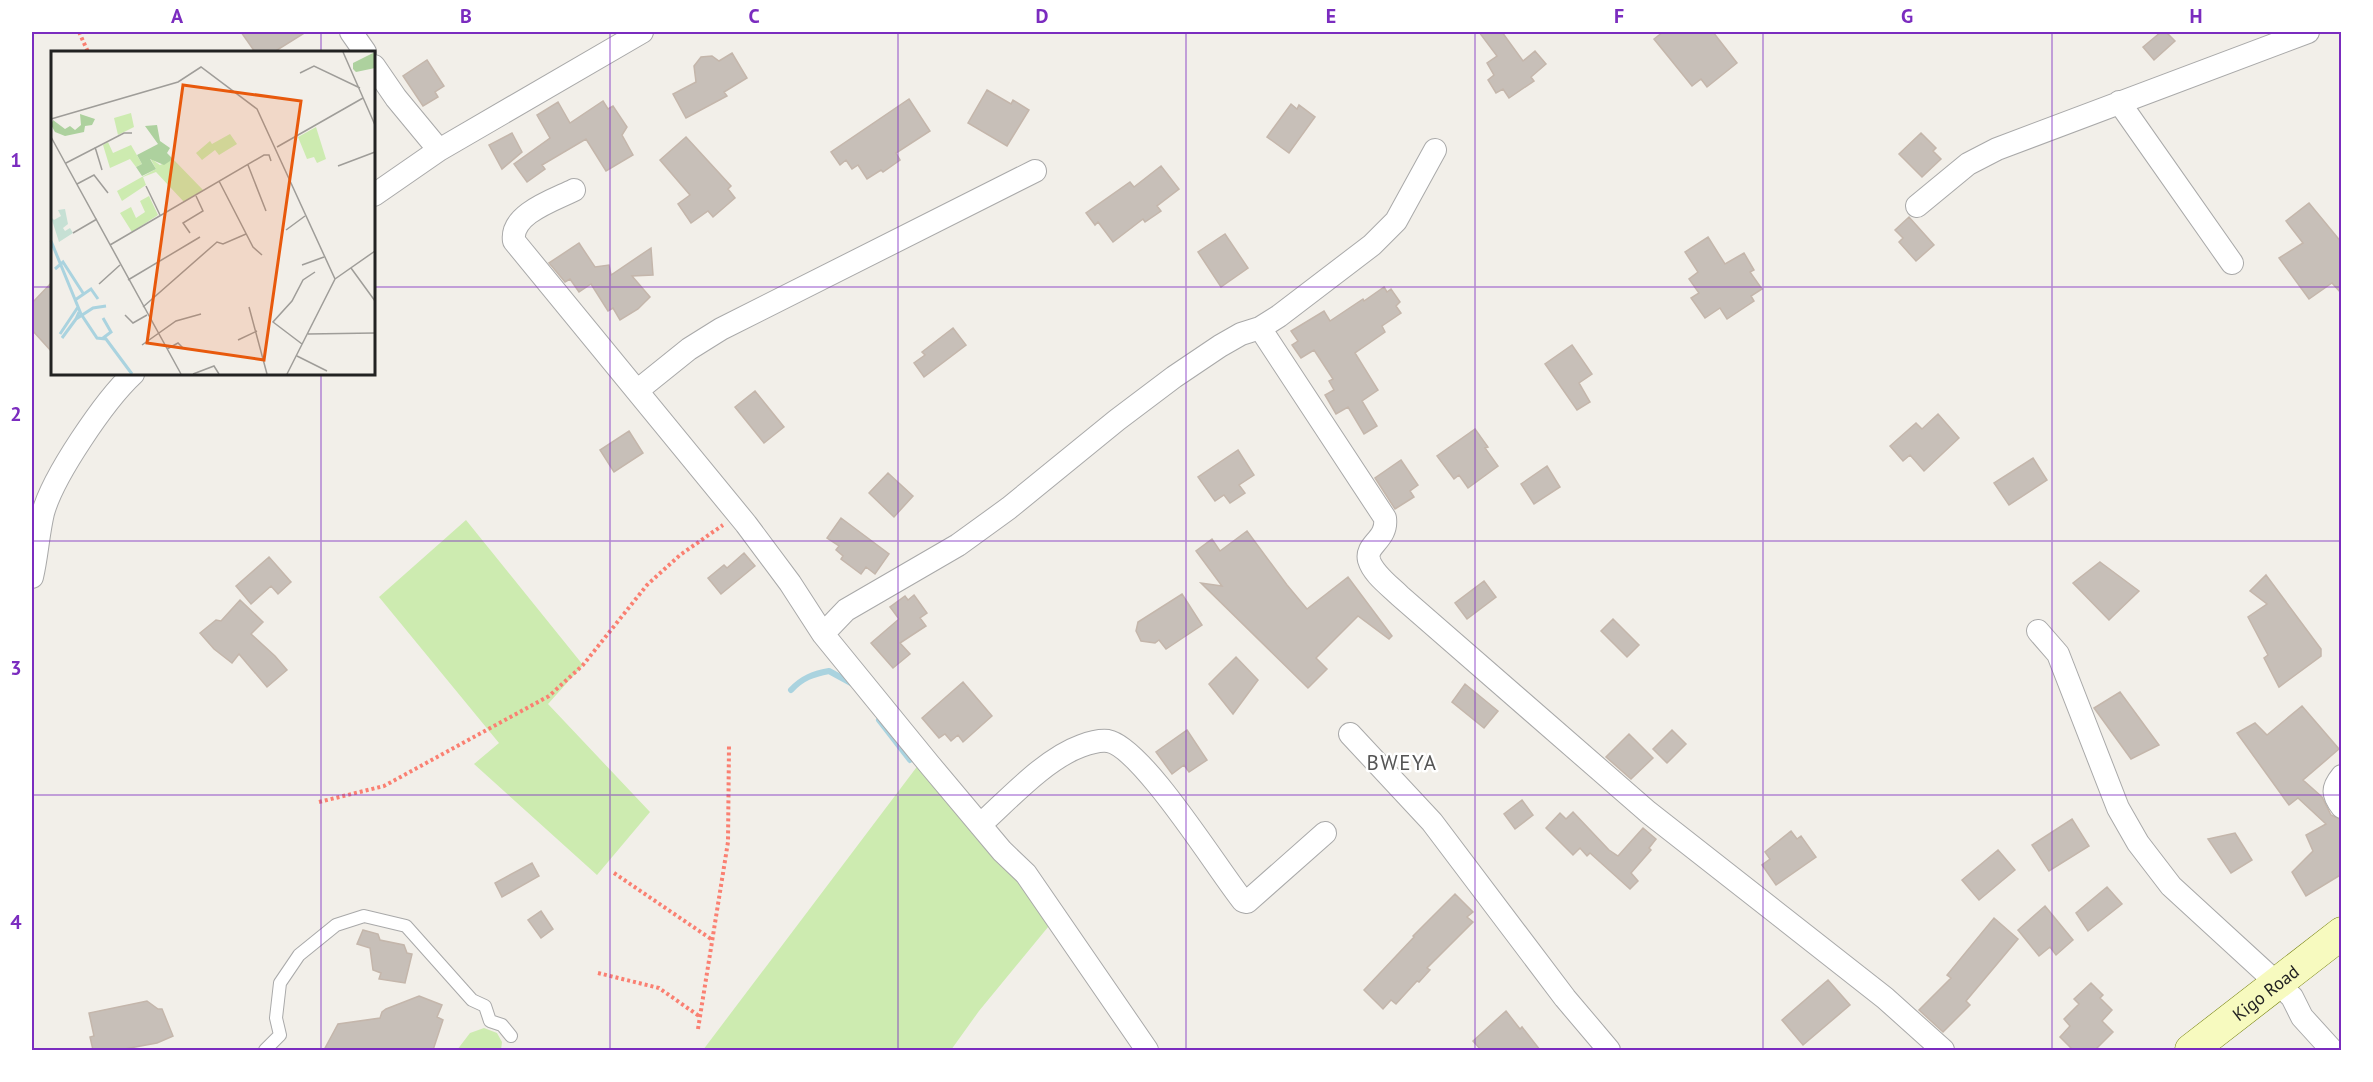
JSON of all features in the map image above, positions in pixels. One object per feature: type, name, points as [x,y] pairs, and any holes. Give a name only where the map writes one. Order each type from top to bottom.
[{"type":"street","points":[[351,32],[364,51]]},
{"type":"street","points":[[375,194],[439,150],[642,32]]},
{"type":"street","points":[[1917,206],[1968,164],[1981,157],[2119,102],[2308,32]]},
{"type":"street","points":[[375,67],[396,98],[439,150]]},
{"type":"street","points":[[2119,102],[2232,263]]},
{"type":"street","points":[[823,634],[846,610],[958,545],[992,521],[1117,420],[1201,358],[1241,334],[1260,328],[1320,285],[1389,229],[1401,212],[1435,150]]},
{"type":"street","points":[[638,390],[683,354],[721,329],[1035,171]]},
{"type":"street","points":[[574,190],[519,220],[513,234],[514,241],[738,514],[790,583],[823,634],[980,825],[1026,874],[1147,1050]]},
{"type":"street","points":[[1260,328],[1385,518],[1384,532],[1369,552],[1369,559],[1375,571],[1400,596],[1641,806],[1885,998],[1943,1050]]},
{"type":"street","points":[[32,577],[44,512],[51,494],[88,430],[132,375]]},
{"type":"street","points":[[2038,631],[2058,654],[2118,808],[2138,843],[2171,886],[2292,997],[2302,1017],[2332,1050]]},
{"type":"street","points":[[1350,734],[1432,822],[1565,998],[1609,1050]]},
{"type":"street","points":[[980,825],[1050,764],[1079,746],[1091,742],[1109,741],[1125,750],[1149,772],[1243,901],[1247,902],[1265,888],[1325,832]]},
{"type":"street","points":[[2342,776],[2333,790],[2342,807]]},
{"type":"street","name":"Kigo Road","points":[[2191,1050],[2342,933]]},
{"type":"lane","points":[[265,1050],[280,1035],[276,1018],[280,983],[299,955],[336,925],[364,916],[406,926],[472,999],[485,1006],[490,1021],[502,1025],[511,1036]]},
{"type":"path","points":[[79,32],[88,51]]},
{"type":"path","points":[[319,802],[384,786],[549,696],[584,665],[647,585],[680,555],[738,514]]},
{"type":"path","points":[[698,1029],[728,842],[729,745]]},
{"type":"path","points":[[614,873],[711,939]]},
{"type":"path","points":[[598,973],[659,988],[699,1016]]},
{"type":"green space","points":[[466,520],[583,665],[548,704],[650,812],[597,875],[474,764],[499,743],[379,597]]},
{"type":"green space","points":[[919,764],[1053,921],[979,1011],[951,1050],[703,1050]]},
{"type":"green space","points":[[484,1028],[497,1033],[502,1042],[501,1050],[457,1050],[470,1033]]},
{"type":"building","points":[[241,32],[306,32],[276,51],[254,51]]},
{"type":"building","points":[[1479,32],[1502,32],[1523,61],[1535,51],[1546,64],[1531,77],[1534,81],[1509,98],[1503,89],[1496,93],[1488,80],[1494,75],[1487,63],[1497,56]]},
{"type":"building","points":[[1663,32],[1713,32],[1737,63],[1707,87],[1701,79],[1692,86],[1654,39]]},
{"type":"building","points":[[2161,32],[2166,32],[2175,41],[2154,60],[2143,47]]},
{"type":"building","points":[[732,53],[747,78],[724,92],[727,96],[686,118],[673,94],[696,82],[694,66],[701,57],[712,56],[719,61]]},
{"type":"building","points":[[427,60],[444,86],[435,92],[438,97],[423,106],[403,76]]},
{"type":"building","points":[[987,90],[1011,104],[1013,100],[1029,110],[1007,146],[968,123]]},
{"type":"building","points":[[909,99],[930,131],[896,153],[900,160],[883,172],[881,170],[867,179],[858,165],[852,169],[846,160],[840,165],[831,152]]},
{"type":"building","points":[[603,101],[608,109],[613,106],[627,127],[622,135],[633,155],[606,171],[586,139],[542,165],[545,169],[527,182],[514,164],[550,138],[537,115],[558,102],[570,123]]},
{"type":"building","points":[[1291,104],[1297,109],[1299,105],[1315,117],[1289,153],[1267,137]]},
{"type":"building","points":[[512,133],[522,152],[502,169],[489,145]]},
{"type":"building","points":[[1921,133],[1936,148],[1933,151],[1941,159],[1922,177],[1899,154]]},
{"type":"building","points":[[686,137],[731,186],[728,189],[735,198],[713,217],[708,211],[691,223],[678,204],[690,195],[660,160]]},
{"type":"building","points":[[1161,166],[1179,189],[1157,206],[1161,211],[1145,222],[1143,219],[1113,242],[1098,222],[1095,225],[1086,213],[1130,182],[1134,187]]},
{"type":"building","points":[[2309,203],[2342,243],[2342,294],[2332,283],[2309,299],[2279,258],[2303,243],[2286,221]]},
{"type":"building","points":[[1909,217],[1934,245],[1916,261],[1899,242],[1903,238],[1895,230]]},
{"type":"building","points":[[1225,234],[1248,268],[1221,287],[1198,252]]},
{"type":"building","points":[[1708,237],[1725,264],[1744,253],[1754,270],[1750,272],[1762,289],[1751,296],[1754,301],[1727,319],[1720,308],[1705,318],[1691,298],[1699,293],[1689,279],[1698,272],[1685,252]]},
{"type":"building","points":[[579,243],[595,267],[609,265],[611,275],[651,248],[653,275],[632,276],[650,297],[638,309],[620,320],[613,308],[608,311],[591,284],[579,292],[570,279],[565,282],[549,263]]},
{"type":"building","points":[[51,283],[51,351],[32,330],[32,303]]},
{"type":"building","points":[[1384,287],[1387,292],[1391,289],[1400,302],[1396,306],[1401,313],[1382,326],[1385,332],[1355,353],[1378,390],[1362,401],[1377,426],[1364,434],[1348,407],[1336,414],[1325,395],[1334,390],[1329,381],[1333,379],[1314,350],[1301,358],[1292,345],[1298,341],[1291,331],[1324,311],[1330,321]]},
{"type":"building","points":[[953,328],[966,345],[924,377],[914,363],[925,355],[922,352]]},
{"type":"building","points":[[1572,345],[1592,374],[1579,383],[1590,402],[1577,410],[1545,364]]},
{"type":"building","points":[[755,391],[784,427],[764,443],[735,407]]},
{"type":"building","points":[[1938,414],[1959,438],[1924,471],[1910,455],[1903,461],[1890,446],[1916,423],[1922,429]]},
{"type":"building","points":[[1475,429],[1498,466],[1468,488],[1459,475],[1454,479],[1437,456]]},
{"type":"building","points":[[629,431],[643,453],[614,472],[600,450]]},
{"type":"building","points":[[1238,450],[1254,475],[1239,485],[1245,493],[1230,503],[1224,495],[1215,501],[1198,477]]},
{"type":"building","points":[[2033,458],[2047,480],[2009,505],[1994,483]]},
{"type":"building","points":[[1401,460],[1418,485],[1410,491],[1414,497],[1395,509],[1375,478]]},
{"type":"building","points":[[1547,466],[1560,487],[1534,504],[1521,484]]},
{"type":"building","points":[[888,473],[913,496],[894,517],[869,493]]},
{"type":"building","points":[[841,518],[889,554],[875,574],[866,567],[861,574],[841,559],[843,556],[836,550],[839,546],[827,538]]},
{"type":"building","points":[[1247,531],[1307,609],[1348,577],[1392,636],[1389,639],[1358,616],[1316,658],[1327,669],[1308,688],[1201,583],[1222,586],[1196,551],[1212,539],[1220,551]]},
{"type":"building","points":[[744,553],[755,566],[721,594],[708,578],[724,565],[727,568]]},
{"type":"building","points":[[269,557],[291,582],[278,594],[271,586],[251,604],[236,586]]},
{"type":"building","points":[[2100,562],[2139,591],[2109,620],[2073,583]]},
{"type":"building","points":[[2266,575],[2321,649],[2321,656],[2279,687],[2264,658],[2268,655],[2248,617],[2267,604],[2250,591]]},
{"type":"building","points":[[1484,581],[1496,597],[1467,619],[1455,603]]},
{"type":"building","points":[[1182,594],[1202,625],[1166,649],[1159,640],[1155,643],[1141,641],[1136,631],[1138,622]]},
{"type":"building","points":[[914,595],[927,613],[920,618],[926,626],[900,643],[910,654],[893,668],[871,643],[899,619],[890,607],[905,596],[908,600]]},
{"type":"building","points":[[240,600],[263,622],[251,634],[287,670],[267,687],[239,654],[232,663],[214,649],[200,633],[216,620],[221,621]]},
{"type":"building","points":[[1613,619],[1639,645],[1627,657],[1601,631]]},
{"type":"building","points":[[1236,657],[1258,680],[1233,714],[1209,684]]},
{"type":"building","points":[[963,682],[992,716],[963,742],[958,735],[951,741],[945,734],[939,738],[922,718]]},
{"type":"building","points":[[1465,684],[1498,711],[1484,728],[1452,702]]},
{"type":"building","points":[[2120,692],[2159,745],[2131,759],[2094,708]]},
{"type":"building","points":[[2302,706],[2339,749],[2303,780],[2322,797],[2331,815],[2342,820],[2342,874],[2306,896],[2292,872],[2313,851],[2306,835],[2326,824],[2298,798],[2289,805],[2237,733],[2255,723],[2267,735]]},
{"type":"building","points":[[1187,730],[1207,760],[1189,772],[1184,765],[1172,774],[1156,752]]},
{"type":"building","points":[[1672,730],[1686,744],[1667,763],[1653,749]]},
{"type":"building","points":[[1629,734],[1653,758],[1631,779],[1606,757]]},
{"type":"building","points":[[1522,800],[1533,815],[1515,829],[1504,814]]},
{"type":"building","points":[[1573,812],[1609,850],[1618,856],[1643,828],[1656,839],[1649,848],[1651,850],[1631,873],[1638,881],[1630,889],[1590,853],[1587,856],[1580,848],[1573,855],[1546,828],[1560,813],[1566,819]]},
{"type":"building","points":[[2072,819],[2089,846],[2049,871],[2032,845]]},
{"type":"building","points":[[1791,831],[1797,839],[1801,836],[1816,857],[1776,885],[1762,865],[1770,859],[1765,852]]},
{"type":"building","points":[[2235,833],[2252,860],[2231,873],[2208,839]]},
{"type":"building","points":[[1998,850],[2015,870],[1979,900],[1962,880]]},
{"type":"building","points":[[532,863],[539,876],[502,897],[495,883]]},
{"type":"building","points":[[2107,887],[2122,904],[2088,931],[2076,913]]},
{"type":"building","points":[[1455,894],[1473,912],[1467,917],[1473,922],[1427,968],[1430,970],[1419,982],[1417,981],[1396,1004],[1391,1000],[1383,1009],[1364,990]]},
{"type":"building","points":[[2045,906],[2073,940],[2056,955],[2050,947],[2039,956],[2018,930]]},
{"type":"building","points":[[541,911],[553,929],[541,938],[528,920]]},
{"type":"building","points":[[1994,918],[2018,939],[1966,1001],[1970,1005],[1943,1032],[1919,1010],[1951,978],[1947,975]]},
{"type":"building","points":[[363,930],[378,934],[380,940],[404,945],[407,953],[412,954],[405,983],[379,979],[381,973],[373,970],[370,948],[357,944]]},
{"type":"building","points":[[1828,980],[1850,1005],[1803,1045],[1782,1020]]},
{"type":"building","points":[[2091,983],[2103,995],[2100,998],[2112,1010],[2102,1021],[2113,1032],[2095,1050],[2073,1050],[2060,1037],[2070,1026],[2064,1019],[2079,1004],[2074,999]]},
{"type":"building","points":[[419,996],[442,1005],[437,1017],[443,1020],[433,1050],[324,1050],[338,1024],[380,1018],[386,1009]]},
{"type":"building","points":[[147,1001],[158,1009],[162,1009],[173,1036],[157,1043],[119,1050],[93,1050],[90,1037],[94,1036],[89,1013]]},
{"type":"building","points":[[1506,1011],[1540,1050],[1481,1050],[1473,1041]]},
{"type":"waterway","points":[[791,690],[808,677],[829,671],[851,683]]},
{"type":"waterway","points":[[879,720],[910,760]]},
{"type":"district","name":"BWEYA","points":[[1402,762]]}]
